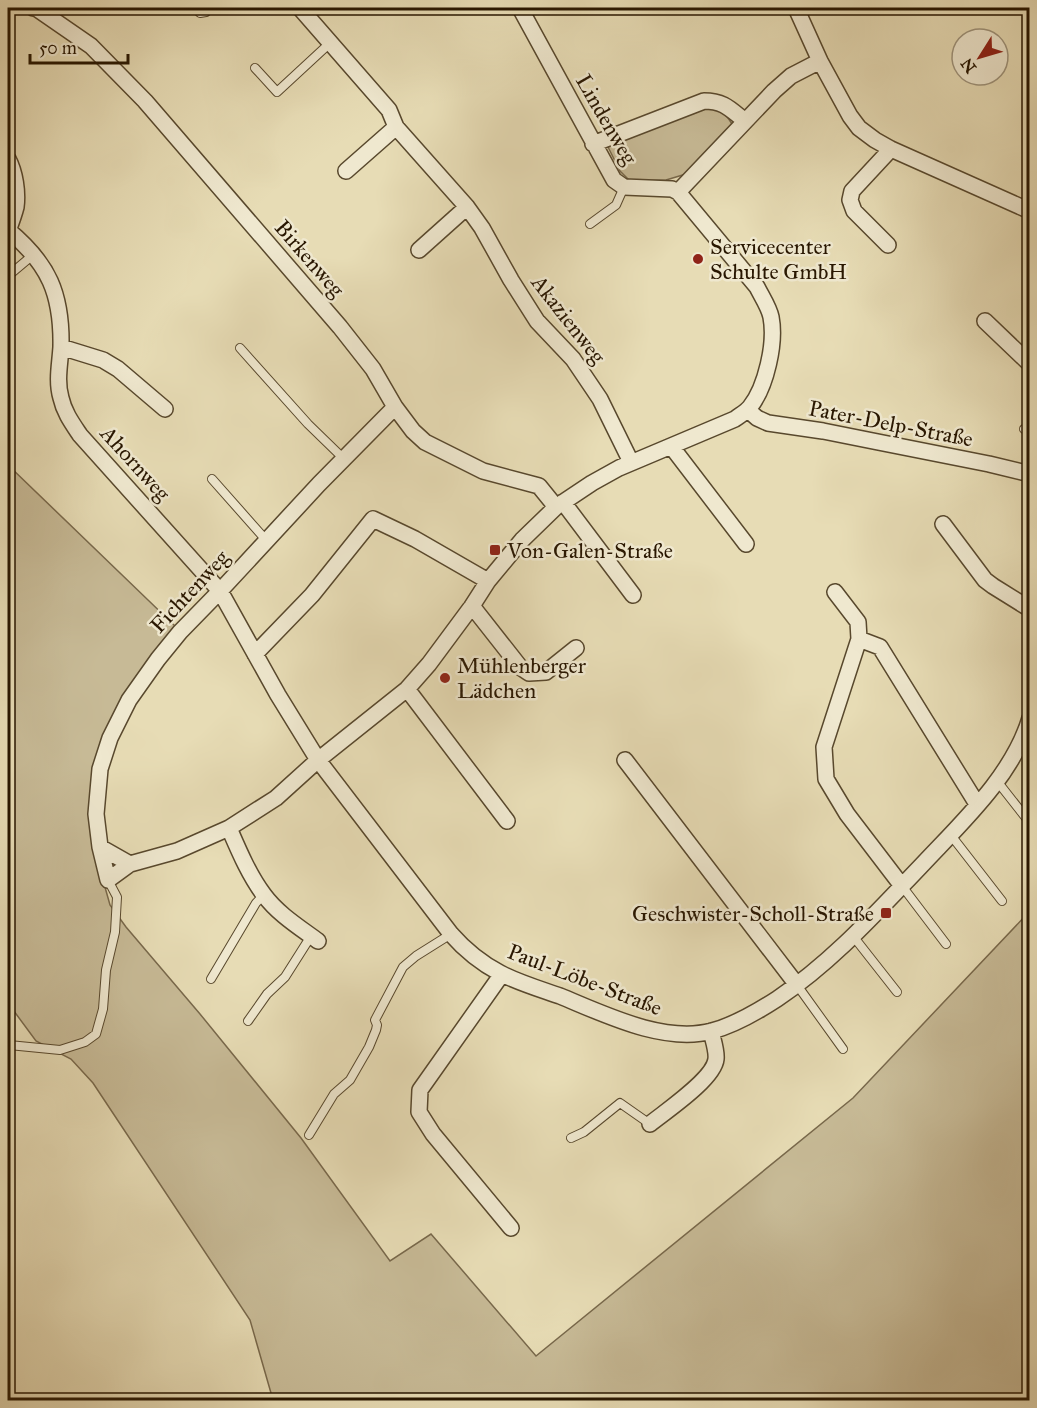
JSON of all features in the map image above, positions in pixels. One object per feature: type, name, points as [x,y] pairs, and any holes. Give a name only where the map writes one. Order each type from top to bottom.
[{"type":"street","name":"Birkenweg","points":[[35,8],[91,46],[145,101],[340,327],[373,369],[395,407],[414,432],[425,442],[483,471],[539,486],[559,505],[633,595]]},
{"type":"street","name":"Akazienweg","points":[[300,8],[389,110],[396,127],[467,207],[537,321],[573,359],[600,399],[631,462]]},
{"type":"street","name":"Lindenweg","points":[[520,8],[614,180],[624,187],[672,189],[678,192]]},
{"type":"street","points":[[796,8],[820,61],[849,116],[859,128],[891,149],[1029,211]]},
{"type":"street","points":[[108,880],[130,864],[177,851],[229,828],[276,798],[318,760],[407,689],[429,664],[488,581],[522,540],[559,505],[592,483],[631,462],[722,425],[748,410],[764,379],[772,335],[771,316],[757,288],[678,192],[774,91],[791,76],[820,61]]},
{"type":"street","points":[[593,144],[704,101],[723,104],[745,121]]},
{"type":"street","points":[[346,171],[396,127]]},
{"type":"street","points":[[888,245],[854,211],[850,200],[852,191],[891,149]]},
{"type":"street","name":"Ahornweg","points":[[8,159],[15,177],[16,207],[8,231],[33,255],[55,289],[59,310],[61,347],[58,379],[61,398],[67,414],[80,435],[220,591]]},
{"type":"street","points":[[419,250],[467,207]]},
{"type":"street","points":[[985,321],[1029,364]]},
{"type":"street","points":[[61,347],[103,360],[118,369],[165,409]]},
{"type":"street","name":"Fichtenweg","points":[[108,880],[100,848],[96,814],[100,769],[110,738],[129,700],[180,632],[395,407]]},
{"type":"street","name":"Pater-Delp-Straße","points":[[748,410],[757,418],[768,423],[823,431],[1029,474]]},
{"type":"street","points":[[670,446],[746,544]]},
{"type":"street","points":[[255,654],[312,595],[373,519],[415,539],[488,581]]},
{"type":"street","points":[[943,524],[985,580],[1029,609]]},
{"type":"street","name":"Paul-Löbe-Straße","points":[[220,591],[278,695],[318,760],[451,934],[470,953],[502,974],[630,1024],[663,1033],[692,1034],[711,1031],[758,1011],[797,985],[827,961],[902,886],[997,781],[1012,756],[1029,718]]},
{"type":"street","points":[[835,592],[858,622],[859,639],[824,747],[826,779],[847,814],[902,886]]},
{"type":"street","points":[[472,606],[520,668],[530,673],[546,672],[576,648]]},
{"type":"street","points":[[859,639],[880,648],[977,804]]},
{"type":"street","points":[[407,689],[507,821]]},
{"type":"street","points":[[625,760],[797,985]]},
{"type":"street","points":[[229,828],[264,896],[282,914],[315,938]]},
{"type":"street","points":[[100,848],[130,864]]},
{"type":"street","points":[[502,974],[420,1090],[419,1112],[433,1134],[511,1228]]},
{"type":"street","points":[[650,1124],[701,1083],[711,1072],[716,1059],[711,1031]]},
{"type":"lane","points":[[195,8],[200,13],[211,8]]},
{"type":"lane","points":[[255,68],[277,92],[330,43]]},
{"type":"lane","points":[[590,224],[616,205],[624,187]]},
{"type":"lane","points":[[8,276],[33,255]]},
{"type":"lane","points":[[240,348],[308,424],[344,459]]},
{"type":"lane","points":[[212,479],[266,540]]},
{"type":"lane","points":[[997,781],[1029,824]]},
{"type":"lane","points":[[950,834],[1002,902]]},
{"type":"lane","points":[[9,1045],[60,1050],[85,1042],[96,1034],[103,1010],[106,970],[115,932],[117,897],[108,880]]},
{"type":"lane","points":[[902,886],[946,944]]},
{"type":"lane","points":[[211,979],[256,903],[264,896]]},
{"type":"lane","points":[[309,1135],[334,1094],[350,1080],[376,1030],[375,1020],[403,967],[451,934]]},
{"type":"lane","points":[[853,936],[897,992]]},
{"type":"lane","points":[[248,1021],[267,994],[285,977],[315,938]]},
{"type":"lane","points":[[797,985],[843,1049]]},
{"type":"lane","points":[[571,1138],[584,1132],[620,1103],[650,1124]]},
{"type":"shaded area","points":[[700,106],[719,110],[732,124],[686,174],[666,180],[630,181],[620,171],[607,145]]},
{"type":"shaded area","points":[[8,465],[175,626],[118,705],[101,740],[92,777],[103,880],[110,905],[301,1138],[390,1261],[431,1234],[536,1356],[853,1098],[1029,912],[1029,1400],[273,1400],[250,1320],[93,1083],[71,1059],[36,1041],[8,1003]]},
{"type":"place","name":"Servicecenter Schulte GmbH","points":[[698,259]]},
{"type":"place","name":"Von-Galen-Straße","points":[[495,550]]},
{"type":"place","name":"Mühlenberger Lädchen","points":[[445,678]]},
{"type":"place","name":"Geschwister-Scholl-Straße","points":[[886,913]]}]
